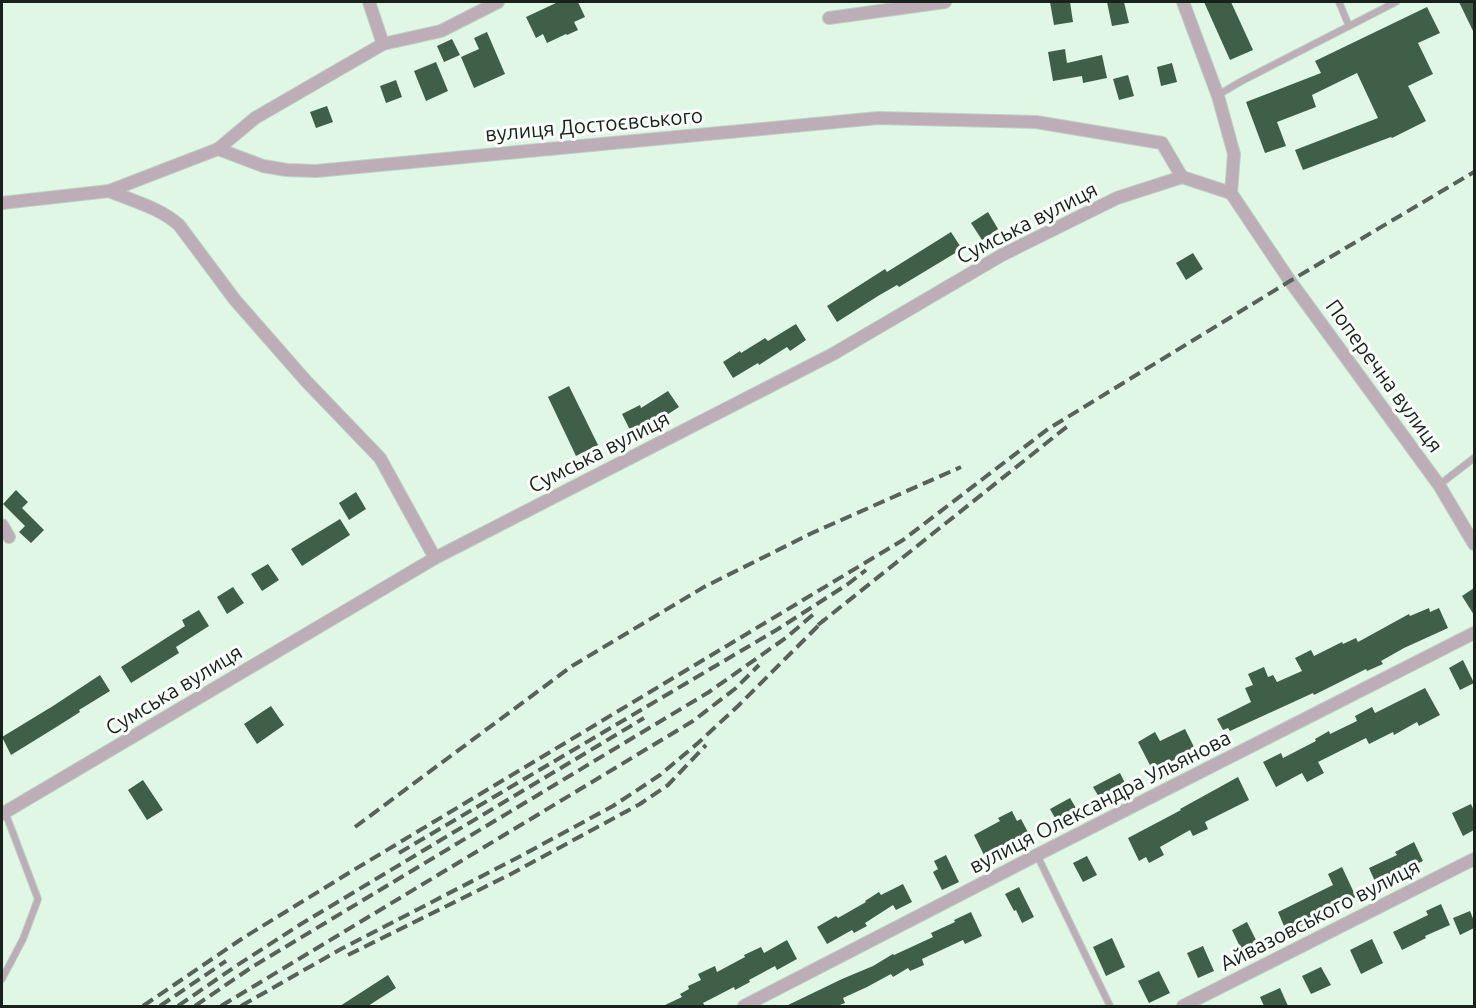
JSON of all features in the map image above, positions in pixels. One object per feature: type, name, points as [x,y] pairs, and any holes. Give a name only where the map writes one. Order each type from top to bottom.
[{"type":"street","points":[[369,2],[383,44]]},
{"type":"street","points":[[2,203],[109,191],[218,149],[255,118],[383,44],[441,31],[498,2]]},
{"type":"street","points":[[829,18],[945,2]]},
{"type":"street","points":[[1182,177],[1231,193],[1234,154],[1218,96],[1183,2]]},
{"type":"street","name":"вулиця Достоєвського","points":[[218,149],[263,166],[316,171],[878,118],[1036,122],[1162,143],[1182,177]]},
{"type":"street","name":"Сумська вулиця","points":[[3,813],[435,558],[833,354],[1002,255],[1117,198],[1182,177]]},
{"type":"street","points":[[109,191],[156,210],[179,225],[236,300],[298,372],[380,458],[435,558]]},
{"type":"street","name":"Поперечна вулиця","points":[[1231,193],[1290,281],[1439,485],[1474,544]]},
{"type":"street","points":[[2,525],[9,537]]},
{"type":"street","name":"вулиця Олександра Ульянова","points":[[744,1006],[1474,633]]},
{"type":"street","name":"Айвазовського вулиця","points":[[1183,1006],[1474,859]]},
{"type":"lane","points":[[1339,2],[1349,26]]},
{"type":"lane","points":[[1218,96],[1240,82],[1396,2]]},
{"type":"lane","points":[[1439,485],[1474,458]]},
{"type":"lane","points":[[2,979],[23,939],[38,899],[3,813]]},
{"type":"lane","points":[[1037,855],[1110,1006]]},
{"type":"building","points":[[558,2],[578,2],[585,17],[574,22],[578,30],[547,43],[543,34],[536,38],[526,17]]},
{"type":"building","points":[[1050,2],[1070,2],[1073,22],[1054,25]]},
{"type":"building","points":[[1107,2],[1124,2],[1129,23],[1112,26]]},
{"type":"building","points":[[1204,2],[1231,2],[1253,50],[1230,60]]},
{"type":"building","points":[[1459,2],[1474,2],[1474,33]]},
{"type":"building","points":[[1427,7],[1440,33],[1418,43],[1433,74],[1408,86],[1426,121],[1392,138],[1303,170],[1295,150],[1378,118],[1357,73],[1312,95],[1316,107],[1277,122],[1286,146],[1265,153],[1246,102],[1321,73],[1315,61]]},
{"type":"building","points":[[487,32],[505,74],[474,88],[461,57],[479,49],[474,38]]},
{"type":"building","points":[[452,39],[460,55],[444,62],[437,46]]},
{"type":"building","points":[[1065,49],[1067,63],[1102,55],[1107,78],[1083,83],[1082,76],[1053,81],[1048,52]]},
{"type":"building","points":[[436,62],[448,91],[426,101],[414,71]]},
{"type":"building","points":[[1172,63],[1177,82],[1161,86],[1157,67]]},
{"type":"building","points":[[1128,75],[1134,96],[1119,100],[1113,79]]},
{"type":"building","points":[[396,80],[402,97],[386,103],[380,86]]},
{"type":"building","points":[[327,106],[333,122],[316,128],[310,112]]},
{"type":"building","points":[[988,212],[998,229],[982,240],[971,223]]},
{"type":"building","points":[[951,232],[962,249],[837,322],[827,306],[885,269],[887,272]]},
{"type":"building","points":[[1193,253],[1203,269],[1186,280],[1176,263]]},
{"type":"building","points":[[796,324],[806,340],[790,351],[787,347],[733,378],[723,362],[765,338],[768,341]]},
{"type":"building","points":[[569,386],[598,445],[576,456],[548,397]]},
{"type":"building","points":[[668,391],[679,407],[662,418],[661,416],[631,432],[622,414],[640,405],[641,408]]},
{"type":"building","points":[[16,490],[28,502],[22,508],[44,530],[31,543],[19,532],[25,526],[3,504]]},
{"type":"building","points":[[356,492],[366,509],[349,520],[339,503]]},
{"type":"building","points":[[340,519],[350,535],[302,566],[291,549]]},
{"type":"building","points":[[268,564],[279,580],[262,591],[251,574]]},
{"type":"building","points":[[233,587],[244,603],[227,614],[217,597]]},
{"type":"building","points":[[1474,588],[1474,615],[1462,596]]},
{"type":"building","points":[[1429,608],[1430,612],[1439,608],[1448,628],[1404,648],[1381,661],[1383,664],[1367,671],[1366,669],[1314,695],[1313,693],[1230,731],[1228,728],[1223,730],[1217,719],[1251,702],[1245,688],[1253,685],[1248,674],[1264,667],[1268,677],[1273,675],[1277,682],[1302,671],[1295,658],[1311,650],[1314,656],[1342,642],[1343,644],[1356,638],[1358,642],[1409,614],[1410,616]]},
{"type":"building","points":[[199,610],[209,626],[176,647],[179,653],[131,683],[121,667],[185,626],[182,620]]},
{"type":"building","points":[[1463,660],[1474,683],[1460,690],[1449,668]]},
{"type":"building","points":[[100,675],[110,691],[11,755],[2,737]]},
{"type":"building","points":[[1425,688],[1440,715],[1419,726],[1417,722],[1394,735],[1393,732],[1369,744],[1366,738],[1318,762],[1324,773],[1307,782],[1302,773],[1276,787],[1263,762],[1281,753],[1283,758],[1316,741],[1315,739],[1329,731],[1330,734],[1357,721],[1355,716],[1372,707],[1375,713]]},
{"type":"building","points":[[271,706],[284,725],[257,744],[244,724]]},
{"type":"building","points":[[1185,729],[1195,749],[1153,771],[1138,742],[1155,732],[1160,741]]},
{"type":"building","points":[[1120,773],[1128,789],[1102,802],[1093,787]]},
{"type":"building","points":[[1238,777],[1249,800],[1205,822],[1208,829],[1193,836],[1190,830],[1160,847],[1164,855],[1149,863],[1146,857],[1139,861],[1128,838]]},
{"type":"building","points":[[143,780],[163,810],[147,820],[128,790]]},
{"type":"building","points":[[1070,798],[1079,813],[1059,825],[1050,809]]},
{"type":"building","points":[[1471,804],[1474,811],[1474,830],[1463,836],[1452,813]]},
{"type":"building","points":[[1012,811],[1017,821],[1021,819],[1031,838],[988,863],[974,835],[1000,821],[998,818]]},
{"type":"building","points":[[1414,842],[1423,861],[1377,886],[1369,868],[1397,855],[1395,852]]},
{"type":"building","points":[[946,855],[959,882],[942,890],[933,872],[938,869],[934,861]]},
{"type":"building","points":[[1087,856],[1097,875],[1083,882],[1073,863]]},
{"type":"building","points":[[1342,867],[1356,897],[1287,933],[1278,912],[1333,885],[1328,874]]},
{"type":"building","points":[[903,884],[912,902],[896,910],[893,905],[865,923],[867,926],[854,933],[852,930],[827,944],[817,927],[836,916],[838,918],[879,892],[881,895]]},
{"type":"building","points":[[1019,887],[1034,917],[1022,923],[1005,894]]},
{"type":"building","points":[[1441,904],[1450,925],[1402,950],[1393,932],[1428,915],[1426,911]]},
{"type":"building","points":[[1470,911],[1474,928],[1460,935],[1453,918]]},
{"type":"building","points":[[971,912],[982,936],[965,944],[963,940],[922,959],[924,965],[910,971],[908,968],[893,977],[891,974],[843,998],[845,1003],[837,1006],[786,1006],[933,937],[931,933]]},
{"type":"building","points":[[1247,922],[1260,948],[1244,955],[1232,930]]},
{"type":"building","points":[[1112,938],[1125,967],[1106,976],[1093,947]]},
{"type":"building","points":[[1372,939],[1383,963],[1361,974],[1350,950]]},
{"type":"building","points":[[787,940],[797,959],[777,970],[775,966],[735,990],[734,987],[703,1003],[705,1006],[663,1006],[682,997],[680,994],[689,989],[688,986],[701,980],[698,974],[715,966],[717,972],[761,947],[764,953]]},
{"type":"building","points":[[1203,946],[1214,971],[1198,978],[1187,953]]},
{"type":"building","points":[[1321,967],[1331,985],[1311,994],[1302,976]]},
{"type":"building","points":[[1159,971],[1170,993],[1149,1003],[1138,981]]},
{"type":"building","points":[[388,975],[396,988],[368,1006],[340,1006]]},
{"type":"building","points":[[1280,988],[1288,1006],[1264,1006],[1260,997]]},
{"type":"railway","points":[[143,1006],[243,938],[352,871],[903,540],[1048,429],[1474,172]]},
{"type":"railway","points":[[818,625],[1069,425]]},
{"type":"railway","points":[[355,827],[572,666],[704,587],[812,533],[961,467]]},
{"type":"railway","points":[[399,853],[778,629],[866,570]]},
{"type":"railway","points":[[195,1006],[252,967],[709,692],[787,637],[816,612]]},
{"type":"railway","points":[[241,1006],[341,949],[613,806],[660,775],[738,706],[824,620]]},
{"type":"railway","points":[[221,1006],[693,721],[736,688],[759,665]]},
{"type":"railway","points":[[178,1006],[301,924],[644,718]]},
{"type":"railway","points":[[348,955],[509,875],[640,804],[668,785],[706,745]]},
{"type":"railway","points":[[160,1006],[226,961]]}]
